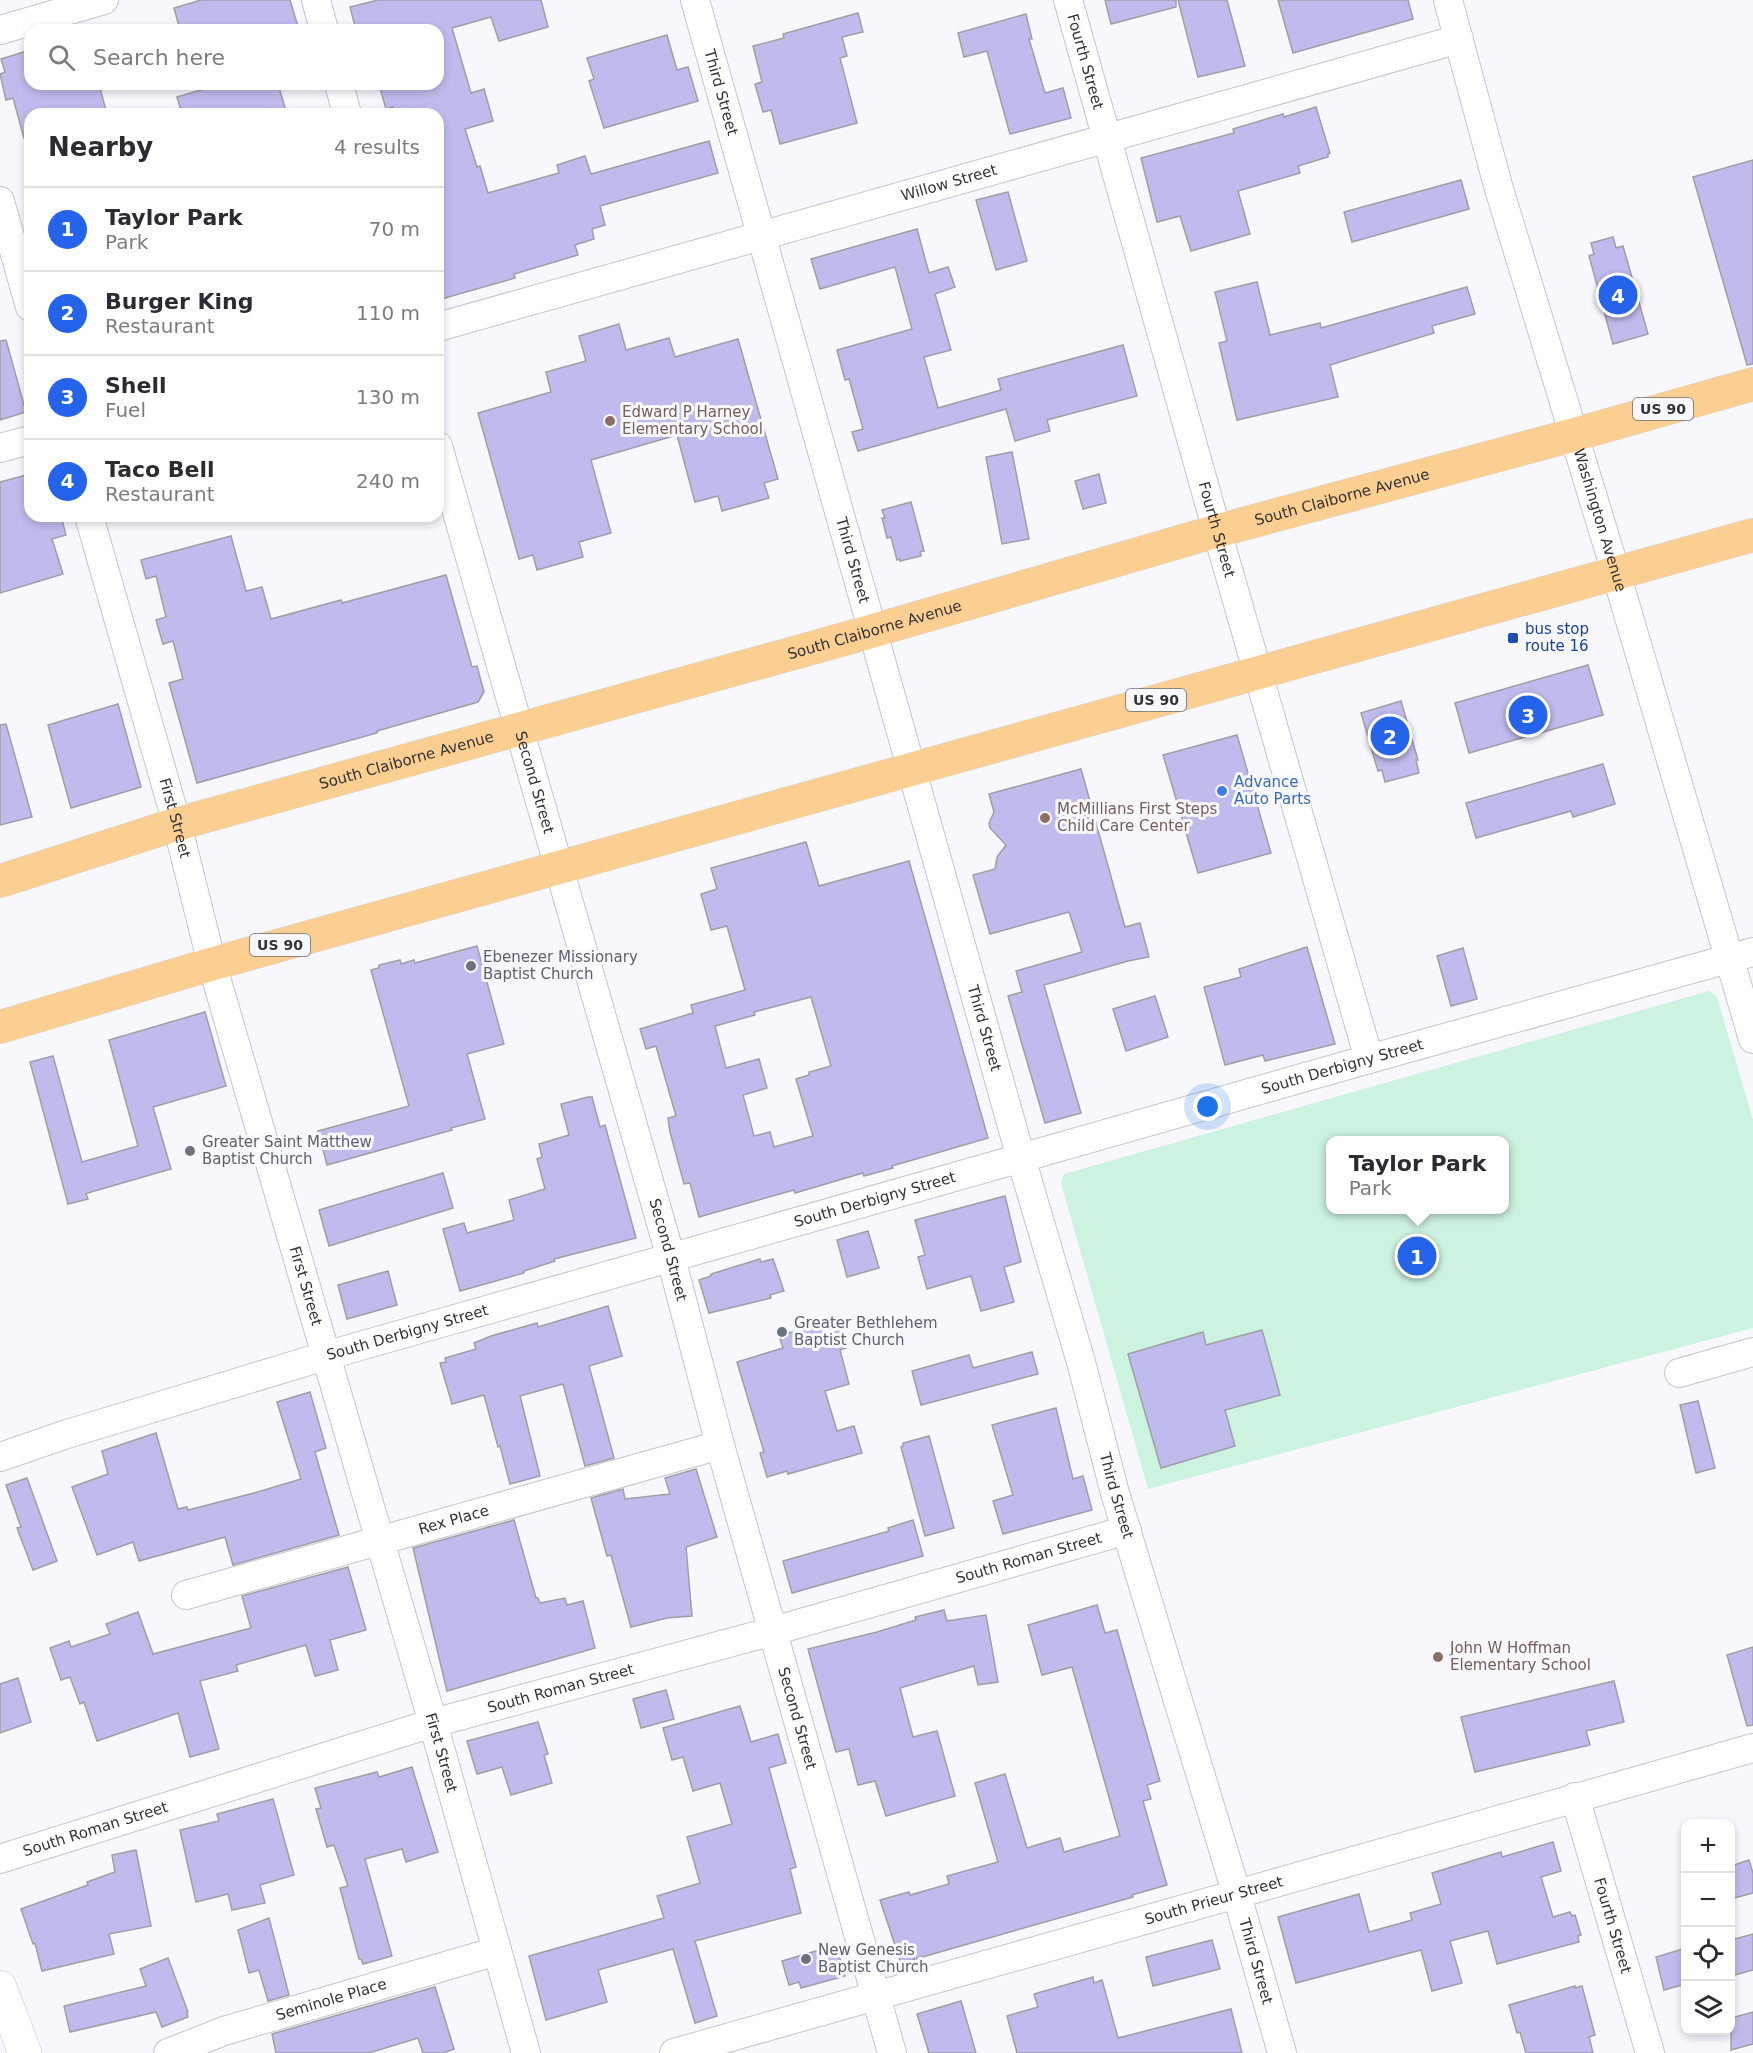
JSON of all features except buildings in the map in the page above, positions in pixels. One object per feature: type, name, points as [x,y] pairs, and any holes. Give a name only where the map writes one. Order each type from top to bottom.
[{"type":"main road","name":"South Claiborne Avenue","points":[[0,880],[177,824],[872,631],[1216,531],[1753,384]]},
{"type":"main road","name":"US 90","points":[[0,1027],[212,964],[1753,535]]},
{"type":"street","points":[[0,30],[104,0]]},
{"type":"street","points":[[316,0],[322,24]]},
{"type":"street","name":"Third Street","points":[[695,0],[1127,1530],[1282,2053]]},
{"type":"street","name":"Fourth Street","points":[[1068,0],[1216,531],[1369,1059]]},
{"type":"street","name":"Washington Avenue","points":[[1448,0],[1499,189],[1573,435],[1741,955],[1753,1039]]},
{"type":"street","name":"Willow Street","points":[[444,325],[1459,39]]},
{"type":"street","points":[[341,90],[345,108]]},
{"type":"street","points":[[0,201],[24,286]]},
{"type":"street","points":[[0,448],[24,442]]},
{"type":"street","name":"Second Street","points":[[444,467],[671,1258],[720,1445],[892,2053]]},
{"type":"street","name":"First Street","points":[[91,522],[177,824],[212,964],[433,1723],[526,2053]]},
{"type":"street","name":"South Derbigny Street","points":[[0,1457],[67,1434],[325,1356],[1741,955]]},
{"type":"street","points":[[1679,1373],[1753,1352]]},
{"type":"street","name":"Rex Place","points":[[186,1595],[720,1445]]},
{"type":"street","name":"South Roman Street","points":[[0,1859],[433,1723],[773,1631],[1127,1530]]},
{"type":"street","name":"South Prieur Street","points":[[674,2053],[1753,1748]]},
{"type":"street","name":"Fourth Street","points":[[1575,1797],[1650,2053]]},
{"type":"street","name":"Seminole Place","points":[[168,2053],[224,2031],[497,1951]]},
{"type":"street","points":[[0,1987],[25,2053]]},
{"type":"green space","points":[[1709,991],[1717,997],[1753,1120],[1753,1328],[1148,1489],[1061,1183],[1064,1174]]},
{"type":"place","name":"Taco Bell","points":[[1618,295]]},
{"type":"place","name":"Edward P Harney Elementary School","points":[[610,421]]},
{"type":"place","name":"bus stop route 16","points":[[1513,638]]},
{"type":"place","name":"Shell","points":[[1528,715]]},
{"type":"place","name":"Burger King","points":[[1390,736]]},
{"type":"place","name":"Advance Auto Parts","points":[[1222,791]]},
{"type":"place","name":"McMillians First Steps Child Care Center","points":[[1045,818]]},
{"type":"place","name":"Ebenezer Missionary Baptist Church","points":[[471,966]]},
{"type":"place","name":"Greater Saint Matthew Baptist Church","points":[[190,1151]]},
{"type":"place","name":"Taylor Park","points":[[1417,1256]]},
{"type":"place","name":"Greater Bethlehem Baptist Church","points":[[782,1332]]},
{"type":"place","name":"John W Hoffman Elementary School","points":[[1438,1657]]},
{"type":"place","name":"New Genesis Baptist Church","points":[[806,1959]]}]
